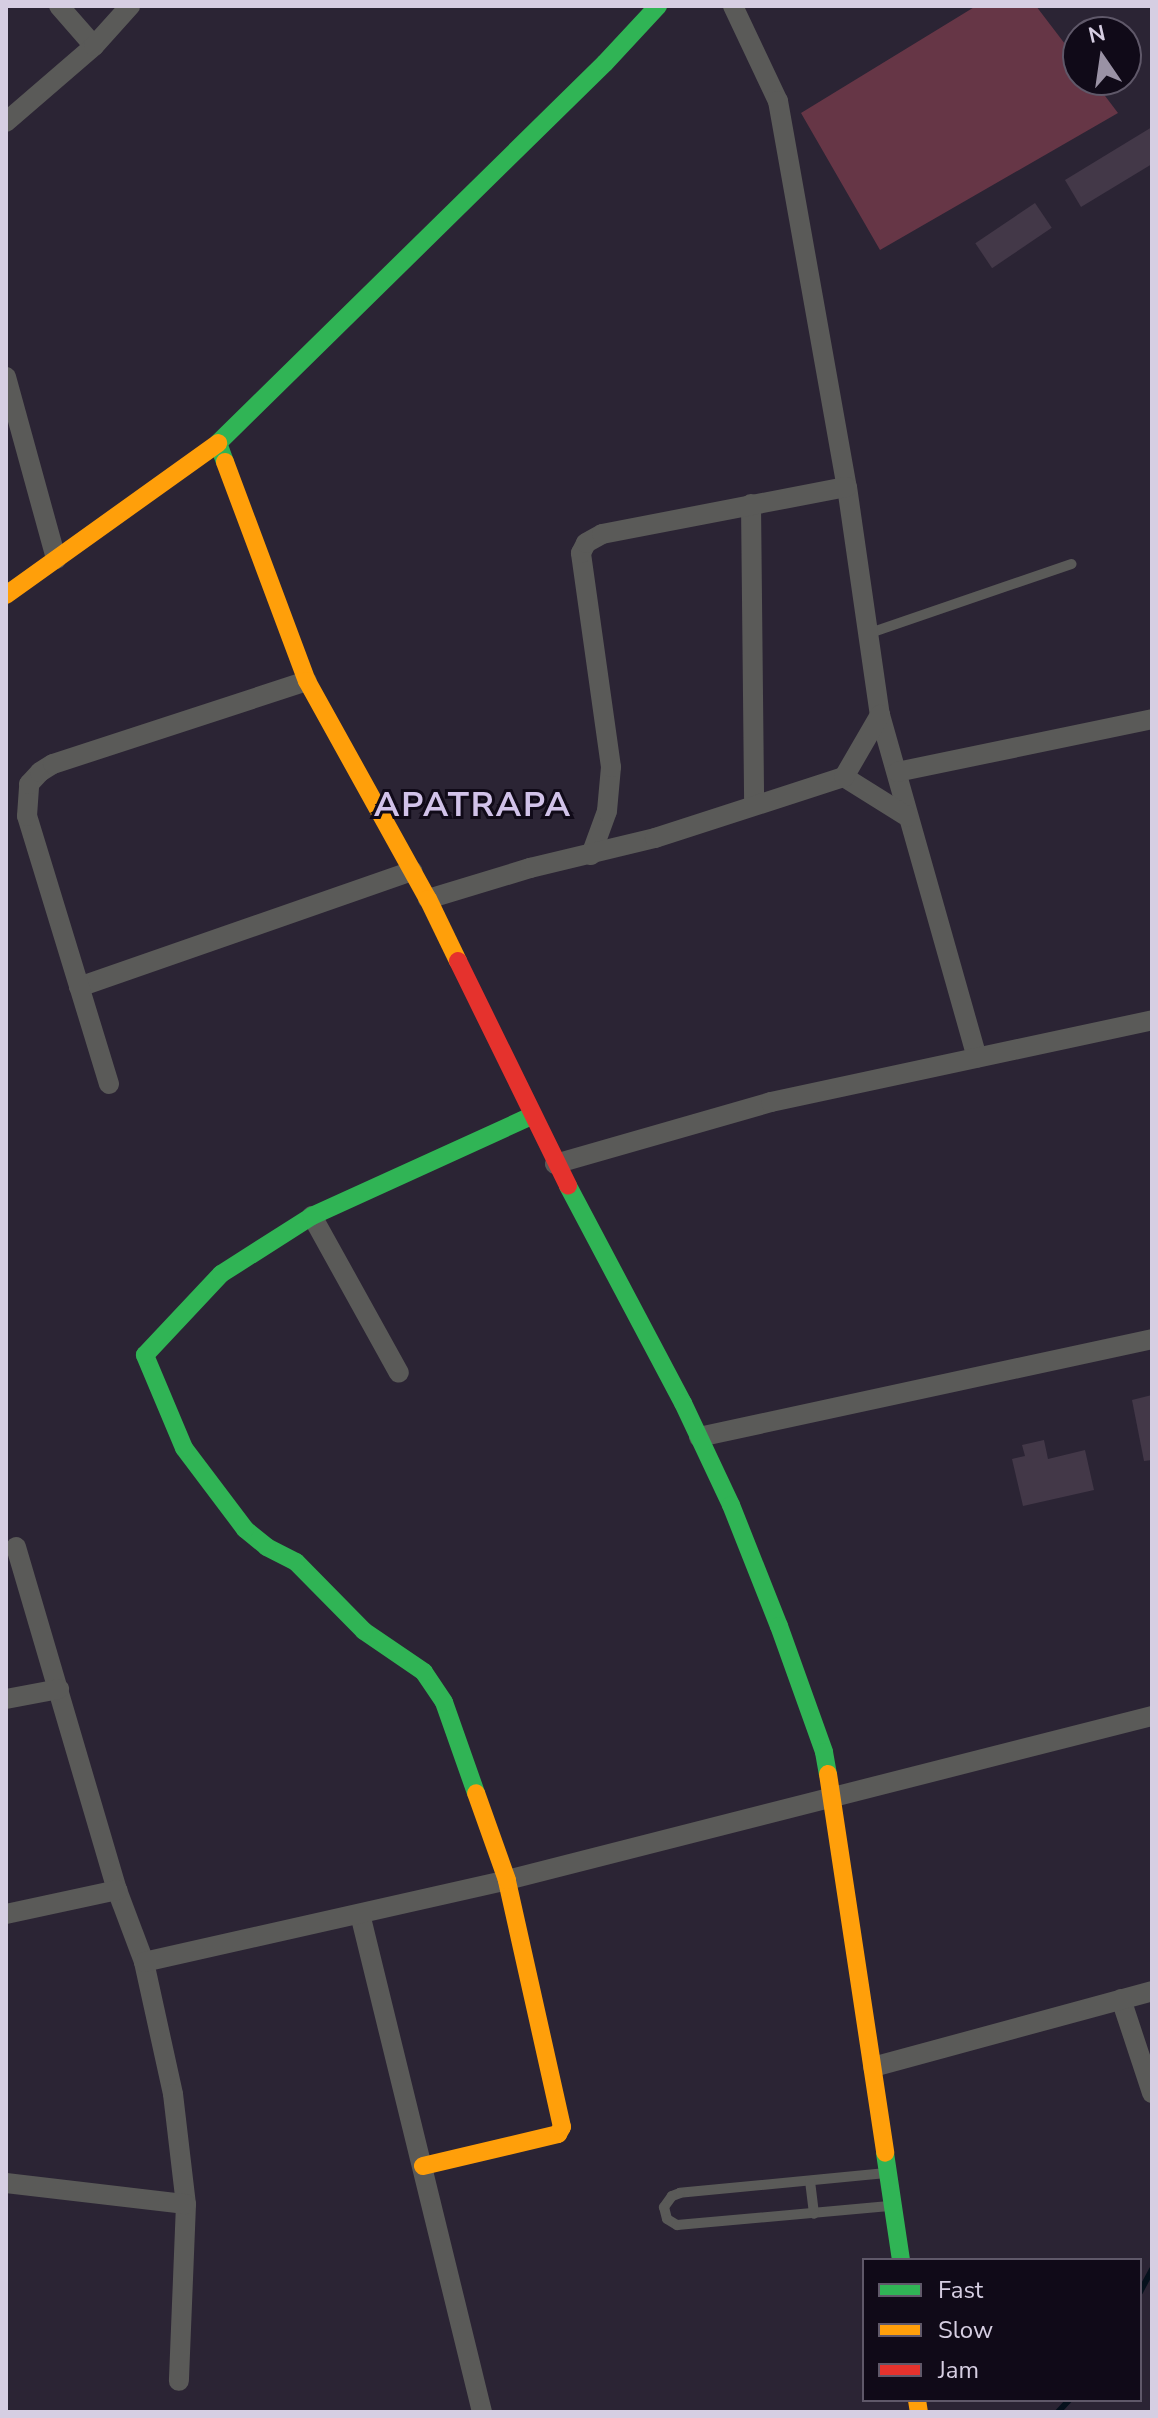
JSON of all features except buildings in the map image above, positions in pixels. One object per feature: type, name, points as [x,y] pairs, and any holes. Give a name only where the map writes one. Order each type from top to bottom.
[{"type":"street","points":[[59,6],[94,46]]},
{"type":"street","points":[[6,122],[94,46],[130,6]]},
{"type":"street","points":[[6,595],[218,443],[605,63],[658,6]]},
{"type":"street","points":[[733,6],[778,101],[847,487],[880,715],[977,1058]]},
{"type":"street","points":[[6,377],[56,559]]},
{"type":"street","points":[[218,443],[307,681],[428,899],[555,1164],[699,1437],[731,1505],[779,1626],[824,1752],[833,1798],[901,2258]]},
{"type":"street","points":[[591,855],[607,811],[611,767],[581,553],[593,536],[847,487]]},
{"type":"street","points":[[751,504],[754,804]]},
{"type":"street","points":[[109,1084],[27,816],[29,784],[53,764],[307,681]]},
{"type":"street","points":[[428,899],[530,868],[591,855],[844,777],[880,715]]},
{"type":"street","points":[[897,772],[1152,722]]},
{"type":"street","points":[[844,777],[908,817]]},
{"type":"street","points":[[79,987],[412,871]]},
{"type":"street","points":[[555,1164],[771,1102],[1152,1020]]},
{"type":"street","points":[[423,2166],[558,2134],[562,2127],[507,1880],[444,1702],[424,1672],[364,1631],[296,1562],[267,1547],[245,1529],[184,1448],[146,1362],[148,1350],[221,1274],[312,1216],[531,1116]]},
{"type":"street","points":[[312,1216],[399,1373]]},
{"type":"street","points":[[699,1437],[1152,1339]]},
{"type":"street","points":[[16,1547],[117,1890],[144,1962],[173,2094],[186,2204],[179,2381]]},
{"type":"street","points":[[6,1699],[59,1689]]},
{"type":"street","points":[[144,1962],[507,1880],[1152,1716]]},
{"type":"street","points":[[6,1914],[117,1890]]},
{"type":"street","points":[[360,1914],[482,2412]]},
{"type":"street","points":[[873,2067],[1152,1991]]},
{"type":"street","points":[[1121,1999],[1152,2093]]},
{"type":"street","points":[[6,2183],[186,2204]]},
{"type":"lane","points":[[870,633],[1071,564]]},
{"type":"lane","points":[[888,2173],[680,2193],[667,2200],[665,2213],[670,2223],[677,2225],[893,2205]]},
{"type":"lane","points":[[810,2181],[814,2214]]},
{"type":"shaded area","points":[[976,6],[1036,6],[1062,40],[1062,96],[1105,96],[1118,113],[880,250],[801,113]]},
{"type":"waterway","points":[[1142,2288],[1152,2269]]},
{"type":"waterway","points":[[1058,2412],[1067,2402]]},
{"type":"traffic: fast","points":[[225,462],[218,443],[605,63],[658,6]]},
{"type":"traffic: fast","points":[[476,1793],[444,1702],[424,1672],[364,1631],[296,1562],[267,1547],[245,1529],[184,1448],[145,1355],[221,1274],[312,1216],[531,1116]]},
{"type":"traffic: fast","points":[[568,1186],[683,1403],[731,1505],[779,1626],[824,1752],[828,1774]]},
{"type":"traffic: fast","points":[[885,2153],[901,2258]]},
{"type":"traffic: slow","points":[[6,595],[218,443]]},
{"type":"traffic: slow","points":[[225,462],[307,681],[428,899],[458,961]]},
{"type":"traffic: slow","points":[[828,1774],[885,2153]]},
{"type":"traffic: slow","points":[[423,2166],[558,2134],[562,2127],[507,1880],[476,1793]]},
{"type":"traffic: slow","points":[[917,2402],[919,2412]]},
{"type":"traffic: jam","points":[[458,961],[568,1186]]},
{"type":"district","name":"APATRAPA","points":[[473,806]]}]
